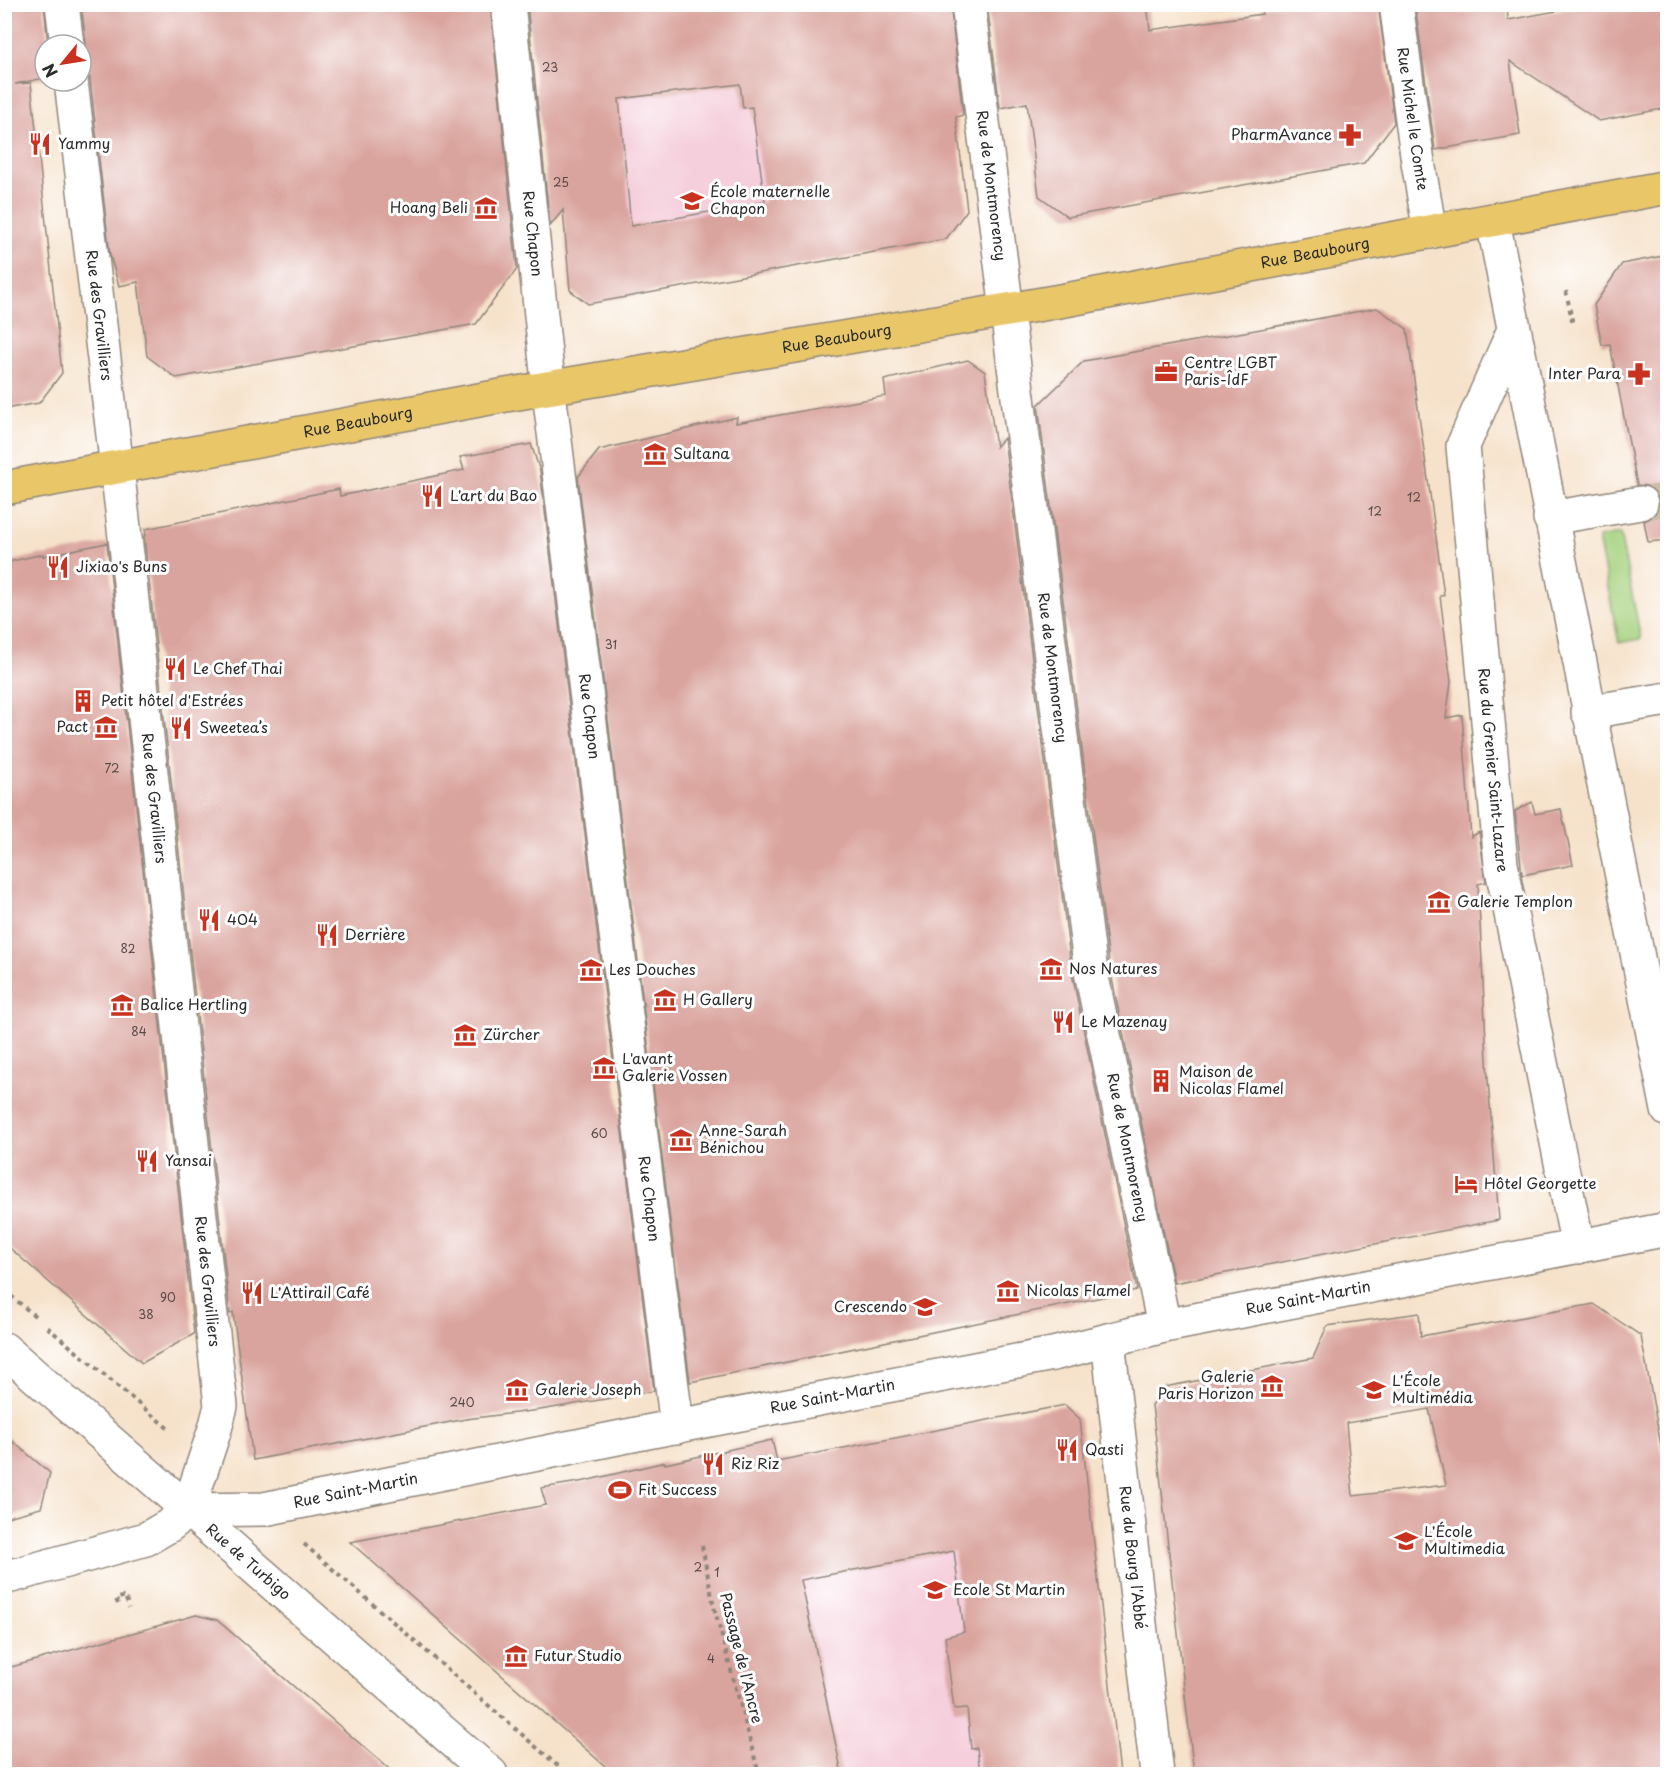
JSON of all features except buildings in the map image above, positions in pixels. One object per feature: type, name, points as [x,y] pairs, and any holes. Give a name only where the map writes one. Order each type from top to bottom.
[{"type":"main road","name":"Rue Beaubourg","points":[[4,488],[549,389],[1060,301],[1668,188]]},
{"type":"street","points":[[62,4],[66,33]]},
{"type":"street","name":"Rue Chapon","points":[[508,4],[549,389],[677,1427]]},
{"type":"street","name":"Rue de Montmorency","points":[[968,4],[1091,972],[1164,1326]]},
{"type":"street","name":"Rue Michel le Comte","points":[[1396,4],[1430,232]]},
{"type":"street","name":"Rue des Gravilliers","points":[[72,93],[117,467],[220,1406],[215,1429],[188,1510]]},
{"type":"street","points":[[1492,221],[1668,1110]]},
{"type":"street","name":"Rue du Grenier Saint-Lazare","points":[[1513,332],[1463,446],[1501,864],[1578,1247]]},
{"type":"street","points":[[1549,511],[1640,496]]},
{"type":"street","points":[[1588,712],[1668,699]]},
{"type":"street","name":"Rue Saint-Martin","points":[[188,1510],[264,1509],[1053,1354],[1164,1326],[1668,1229]]},
{"type":"street","name":"Rue du Bourg l'Abbé","points":[[1108,1340],[1157,1774]]},
{"type":"street","name":"Rue de Turbigo","points":[[4,1349],[490,1774]]},
{"type":"street","points":[[4,1578],[146,1539],[170,1525],[188,1510]]},
{"type":"path","points":[[1566,291],[1573,326]]},
{"type":"path","points":[[4,1290],[38,1318]]},
{"type":"path","points":[[46,1325],[162,1423]]},
{"type":"path","points":[[303,1544],[567,1774]]},
{"type":"path","name":"Passage de l'Ancre","points":[[702,1546],[714,1607],[759,1774]]},
{"type":"path","points":[[118,1604],[116,1599],[124,1596],[129,1608]]},
{"type":"shaded area","name":"École maternelle Chapon","points":[[742,84],[764,94],[829,260],[588,304],[570,290],[561,183],[610,100]]},
{"type":"shaded area","name":"Ecole St Martin","points":[[1046,1409],[997,1774],[842,1774],[813,1646],[786,1496],[777,1461]]},
{"type":"green space","points":[[1620,534],[1641,639],[1619,643],[1598,538]]},
{"type":"tunnel","points":[[1641,503],[1668,500]]},
{"type":"place","name":"PharmAvance","points":[[1350,135]]},
{"type":"place","name":"Yammy","points":[[40,144]]},
{"type":"place","name":"École maternelle Chapon","points":[[692,201]]},
{"type":"place","name":"Hoang Beli","points":[[486,208]]},
{"type":"place","name":"Centre LGBT Paris-ÎdF","points":[[1166,372]]},
{"type":"place","name":"Inter Para","points":[[1639,374]]},
{"type":"place","name":"Sultana","points":[[655,454]]},
{"type":"place","name":"L'art du Bao","points":[[432,496]]},
{"type":"place","name":"Jixiao's Buns","points":[[58,567]]},
{"type":"place","name":"Le Chef Thai","points":[[175,669]]},
{"type":"place","name":"Petit hôtel d'Estrées","points":[[83,701]]},
{"type":"place","name":"Pact","points":[[106,727]]},
{"type":"place","name":"Sweetea’s","points":[[181,728]]},
{"type":"place","name":"Galerie Templon","points":[[1439,902]]},
{"type":"place","name":"404","points":[[209,920]]},
{"type":"place","name":"Derrière","points":[[327,935]]},
{"type":"place","name":"Nos Natures","points":[[1051,969]]},
{"type":"place","name":"Les Douches","points":[[591,970]]},
{"type":"place","name":"H Gallery","points":[[665,1000]]},
{"type":"place","name":"Balice Hertling","points":[[122,1005]]},
{"type":"place","name":"Le Mazenay","points":[[1063,1022]]},
{"type":"place","name":"Zürcher","points":[[465,1035]]},
{"type":"place","name":"L'avant Galerie Vossen","points":[[604,1068]]},
{"type":"place","name":"Maison de Nicolas Flamel","points":[[1161,1081]]},
{"type":"place","name":"Anne-Sarah Bénichou","points":[[681,1140]]},
{"type":"place","name":"Yansai","points":[[147,1161]]},
{"type":"place","name":"Hôtel Georgette","points":[[1466,1184]]},
{"type":"place","name":"Nicolas Flamel","points":[[1008,1291]]},
{"type":"place","name":"L'Attirail Café","points":[[252,1293]]},
{"type":"place","name":"Crescendo","points":[[925,1307]]},
{"type":"place","name":"Galerie Paris Horizon","points":[[1272,1386]]},
{"type":"place","name":"Galerie Joseph","points":[[517,1390]]},
{"type":"place","name":"L'École Multimédia","points":[[1374,1390]]},
{"type":"place","name":"Qasti","points":[[1067,1450]]},
{"type":"place","name":"Riz Riz","points":[[713,1464]]},
{"type":"place","name":"Fit Success","points":[[620,1490]]},
{"type":"place","name":"L'École Multimedia","points":[[1406,1541]]},
{"type":"place","name":"Ecole St Martin","points":[[935,1590]]},
{"type":"place","name":"Futur Studio","points":[[516,1656]]}]
